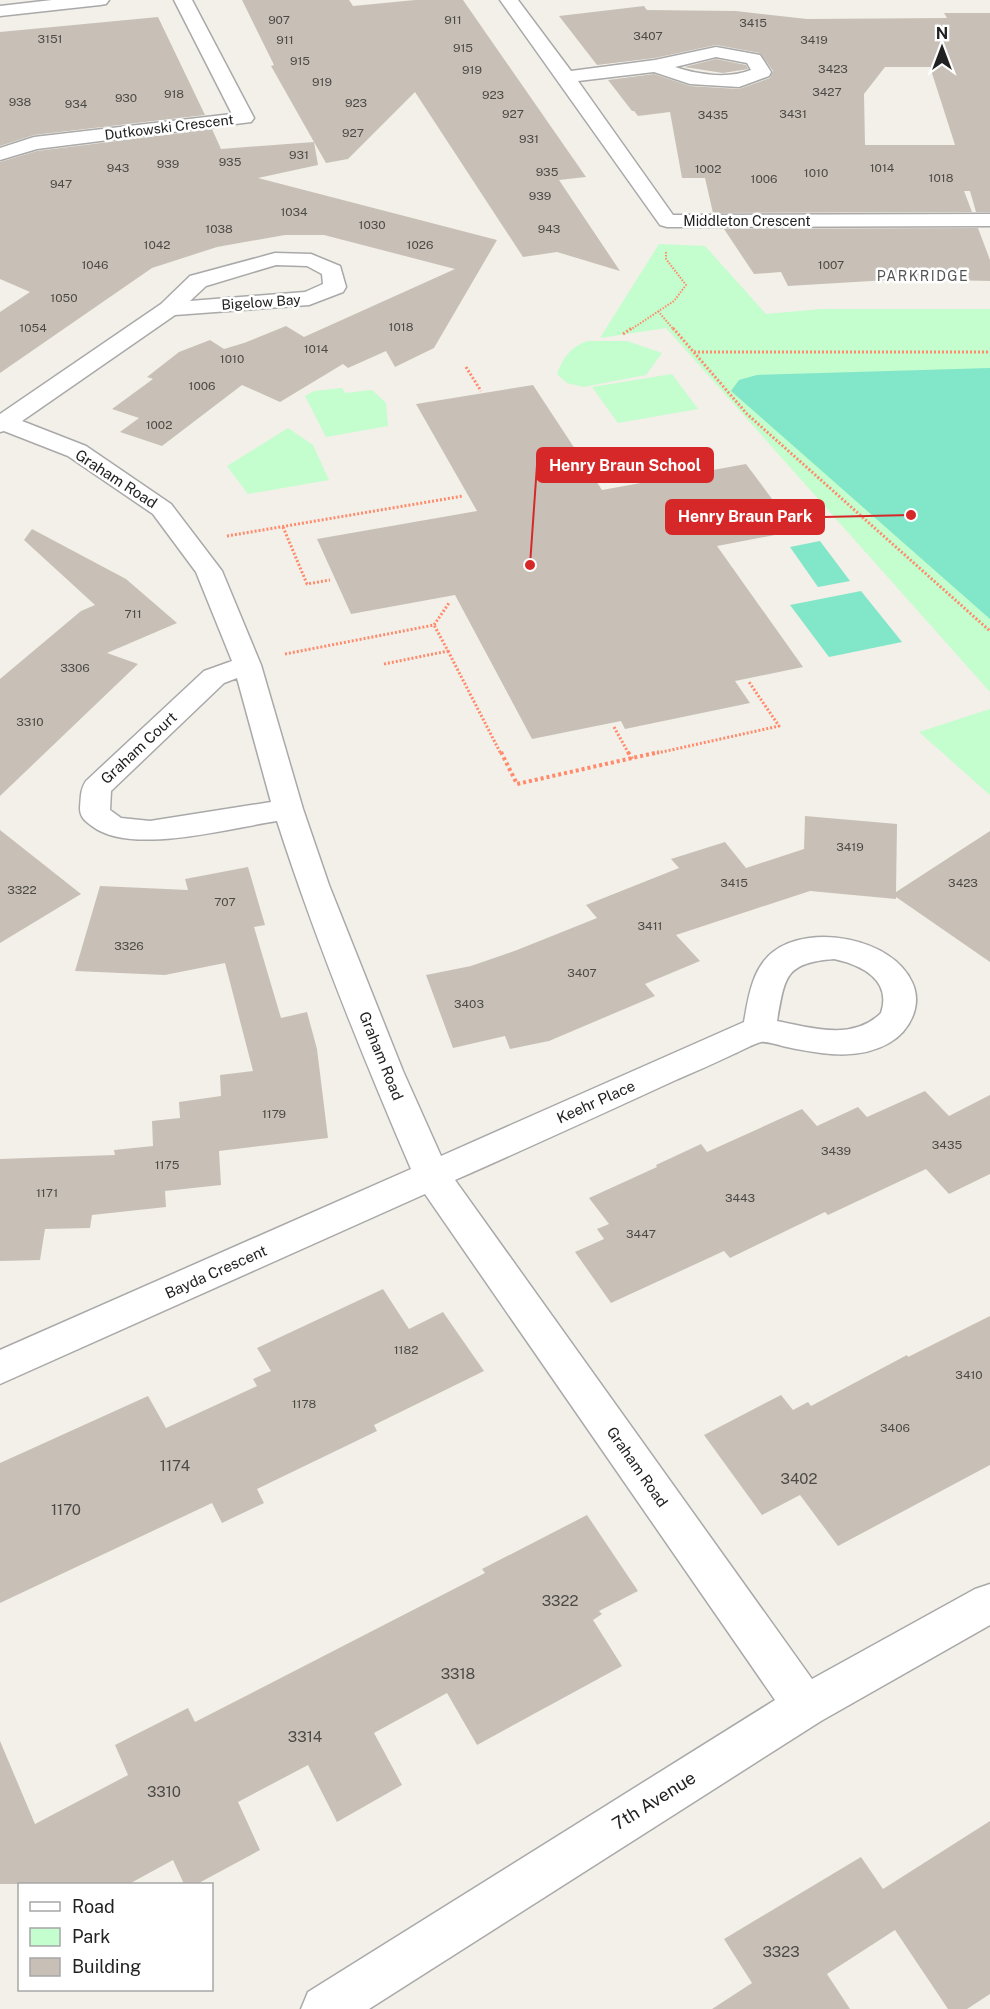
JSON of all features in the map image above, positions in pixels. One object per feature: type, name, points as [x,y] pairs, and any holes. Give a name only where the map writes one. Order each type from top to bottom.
[{"type":"street","points":[[0,11],[100,0]]},
{"type":"street","name":"Dutkowski Crescent","points":[[0,154],[34,143],[244,118],[183,0]]},
{"type":"street","name":"Middleton Crescent","points":[[509,0],[668,221],[990,220]]},
{"type":"street","points":[[566,77],[655,66]]},
{"type":"street","name":"Bigelow Bay","points":[[1,422],[169,309],[198,281],[275,260],[311,260],[332,271],[335,287],[309,298],[169,309]]},
{"type":"street","name":"Graham Road","points":[[1,422],[77,452],[162,509],[209,571],[246,663],[288,809],[317,896],[386,1071],[432,1175],[805,1706]]},
{"type":"street","name":"Graham Court","points":[[246,663],[214,677],[96,788],[95,813],[113,827],[150,831],[288,809]]},
{"type":"street","name":"Keehr Place","points":[[432,1175],[759,1029]]},
{"type":"street","name":"Bayda Crescent","points":[[0,1368],[432,1175]]},
{"type":"street","name":"7th Avenue","points":[[325,2009],[805,1706],[990,1603]]},
{"type":"path","points":[[623,334],[674,301],[686,285],[666,260],[668,221]]},
{"type":"path","points":[[658,311],[747,414],[990,631]]},
{"type":"path","points":[[694,352],[990,352]]},
{"type":"path","points":[[466,367],[481,392]]},
{"type":"path","points":[[188,543],[463,496]]},
{"type":"path","points":[[283,527],[308,584],[330,580]]},
{"type":"path","points":[[246,663],[434,625],[449,603]]},
{"type":"path","points":[[434,625],[517,784],[779,726],[749,682]]},
{"type":"path","points":[[384,664],[448,651]]},
{"type":"path","points":[[614,727],[632,759]]},
{"type":"green space","points":[[659,244],[705,246],[766,314],[821,309],[990,309],[990,692],[666,328],[600,338]]},
{"type":"green space","points":[[587,341],[627,341],[662,353],[646,375],[583,387],[567,383],[557,374],[559,368],[572,350]]},
{"type":"green space","points":[[990,368],[990,619],[731,391],[739,380],[757,375]]},
{"type":"green space","points":[[672,374],[698,409],[618,423],[592,387]]},
{"type":"green space","points":[[342,388],[345,393],[372,390],[386,403],[388,426],[326,437],[305,396],[314,391]]},
{"type":"green space","points":[[288,428],[313,445],[329,480],[248,494],[227,466]]},
{"type":"green space","points":[[820,541],[850,581],[818,587],[790,547]]},
{"type":"green space","points":[[861,591],[902,642],[829,657],[790,605]]},
{"type":"green space","points":[[990,709],[990,795],[919,732]]},
{"type":"building","points":[[242,0],[349,0],[353,6],[415,0],[463,0],[586,177],[559,180],[620,271],[557,252],[523,257],[415,92],[348,159],[326,163],[271,66],[274,65]]},
{"type":"building","points":[[644,6],[647,10],[736,11],[807,19],[947,18],[944,13],[990,13],[990,212],[976,212],[970,191],[964,191],[972,212],[713,213],[705,178],[682,178],[670,112],[638,116],[608,80],[654,74],[690,86],[739,89],[770,78],[773,71],[760,53],[716,45],[655,58],[597,65],[559,16]],"holes":[[[885,67],[930,67],[955,145],[865,145],[864,94]]]},
{"type":"building","points":[[158,17],[205,115],[34,135],[0,146],[0,32]]},
{"type":"building","points":[[716,59],[746,65],[748,69],[723,73],[684,67]]},
{"type":"building","points":[[212,129],[221,149],[314,142],[318,165],[258,178],[497,240],[434,348],[395,367],[386,351],[348,368],[343,364],[280,402],[242,385],[162,446],[120,432],[139,418],[112,409],[153,379],[147,377],[179,352],[210,340],[224,349],[286,326],[304,337],[455,269],[324,235],[285,235],[217,247],[152,268],[0,373],[0,312],[30,292],[0,279],[0,162],[37,151]]},
{"type":"building","points":[[978,228],[990,260],[990,281],[905,279],[788,286],[781,272],[754,274],[724,229]]},
{"type":"building","points":[[533,385],[602,490],[746,464],[796,531],[717,546],[803,667],[735,681],[750,703],[625,729],[621,721],[532,739],[455,595],[351,614],[317,539],[477,511],[416,404]]},
{"type":"building","points":[[32,529],[126,579],[177,623],[107,653],[138,664],[0,796],[0,679],[81,611],[95,605],[24,540]]},
{"type":"building","points":[[805,816],[897,824],[896,892],[990,831],[990,962],[896,897],[896,899],[810,891],[676,935],[700,961],[645,984],[655,996],[549,1041],[510,1049],[505,1036],[453,1048],[426,975],[471,966],[597,918],[586,905],[679,868],[671,859],[725,842],[746,868],[804,849]]},
{"type":"building","points":[[0,830],[81,894],[0,943]]},
{"type":"building","points":[[248,867],[265,925],[254,927],[281,1018],[307,1012],[317,1049],[328,1138],[219,1151],[221,1185],[165,1191],[166,1207],[92,1215],[90,1228],[45,1229],[40,1260],[0,1261],[0,1159],[115,1155],[114,1150],[153,1146],[152,1121],[180,1118],[179,1102],[221,1096],[220,1075],[253,1071],[225,963],[165,975],[75,971],[100,886],[188,890],[185,879]]},
{"type":"building","points":[[925,1091],[949,1116],[990,1095],[990,1174],[949,1194],[926,1169],[828,1215],[825,1212],[730,1258],[724,1251],[611,1303],[575,1252],[604,1239],[597,1229],[609,1224],[589,1198],[701,1144],[707,1152],[802,1109],[817,1126],[858,1107],[867,1117]]},
{"type":"building","points":[[383,1289],[409,1329],[443,1312],[484,1371],[374,1425],[377,1431],[257,1489],[264,1503],[222,1523],[212,1503],[0,1603],[0,1463],[148,1396],[166,1428],[257,1386],[253,1379],[271,1371],[257,1348]]},
{"type":"building","points":[[990,1316],[990,1465],[838,1546],[800,1495],[762,1515],[704,1435],[781,1395],[793,1410],[808,1402],[811,1406],[907,1355],[908,1357]]},
{"type":"building","points":[[587,1515],[638,1591],[599,1611],[602,1614],[593,1620],[622,1666],[477,1745],[447,1693],[374,1733],[402,1785],[337,1822],[308,1765],[238,1802],[260,1850],[199,1883],[184,1883],[173,1860],[131,1883],[0,1884],[0,1741],[35,1824],[128,1775],[115,1745],[188,1708],[195,1722],[485,1573],[482,1569]]},
{"type":"building","points":[[990,1821],[990,1994],[967,2009],[948,2009],[895,1930],[827,1974],[850,2009],[712,2009],[752,1983],[724,1939],[861,1857],[883,1889]]},
{"type":"place","name":"Henry Braun Park","points":[[911,515]]},
{"type":"place","name":"Henry Braun School","points":[[530,565]]},
{"type":"district","name":"PARKRIDGE","points":[[923,276]]}]
